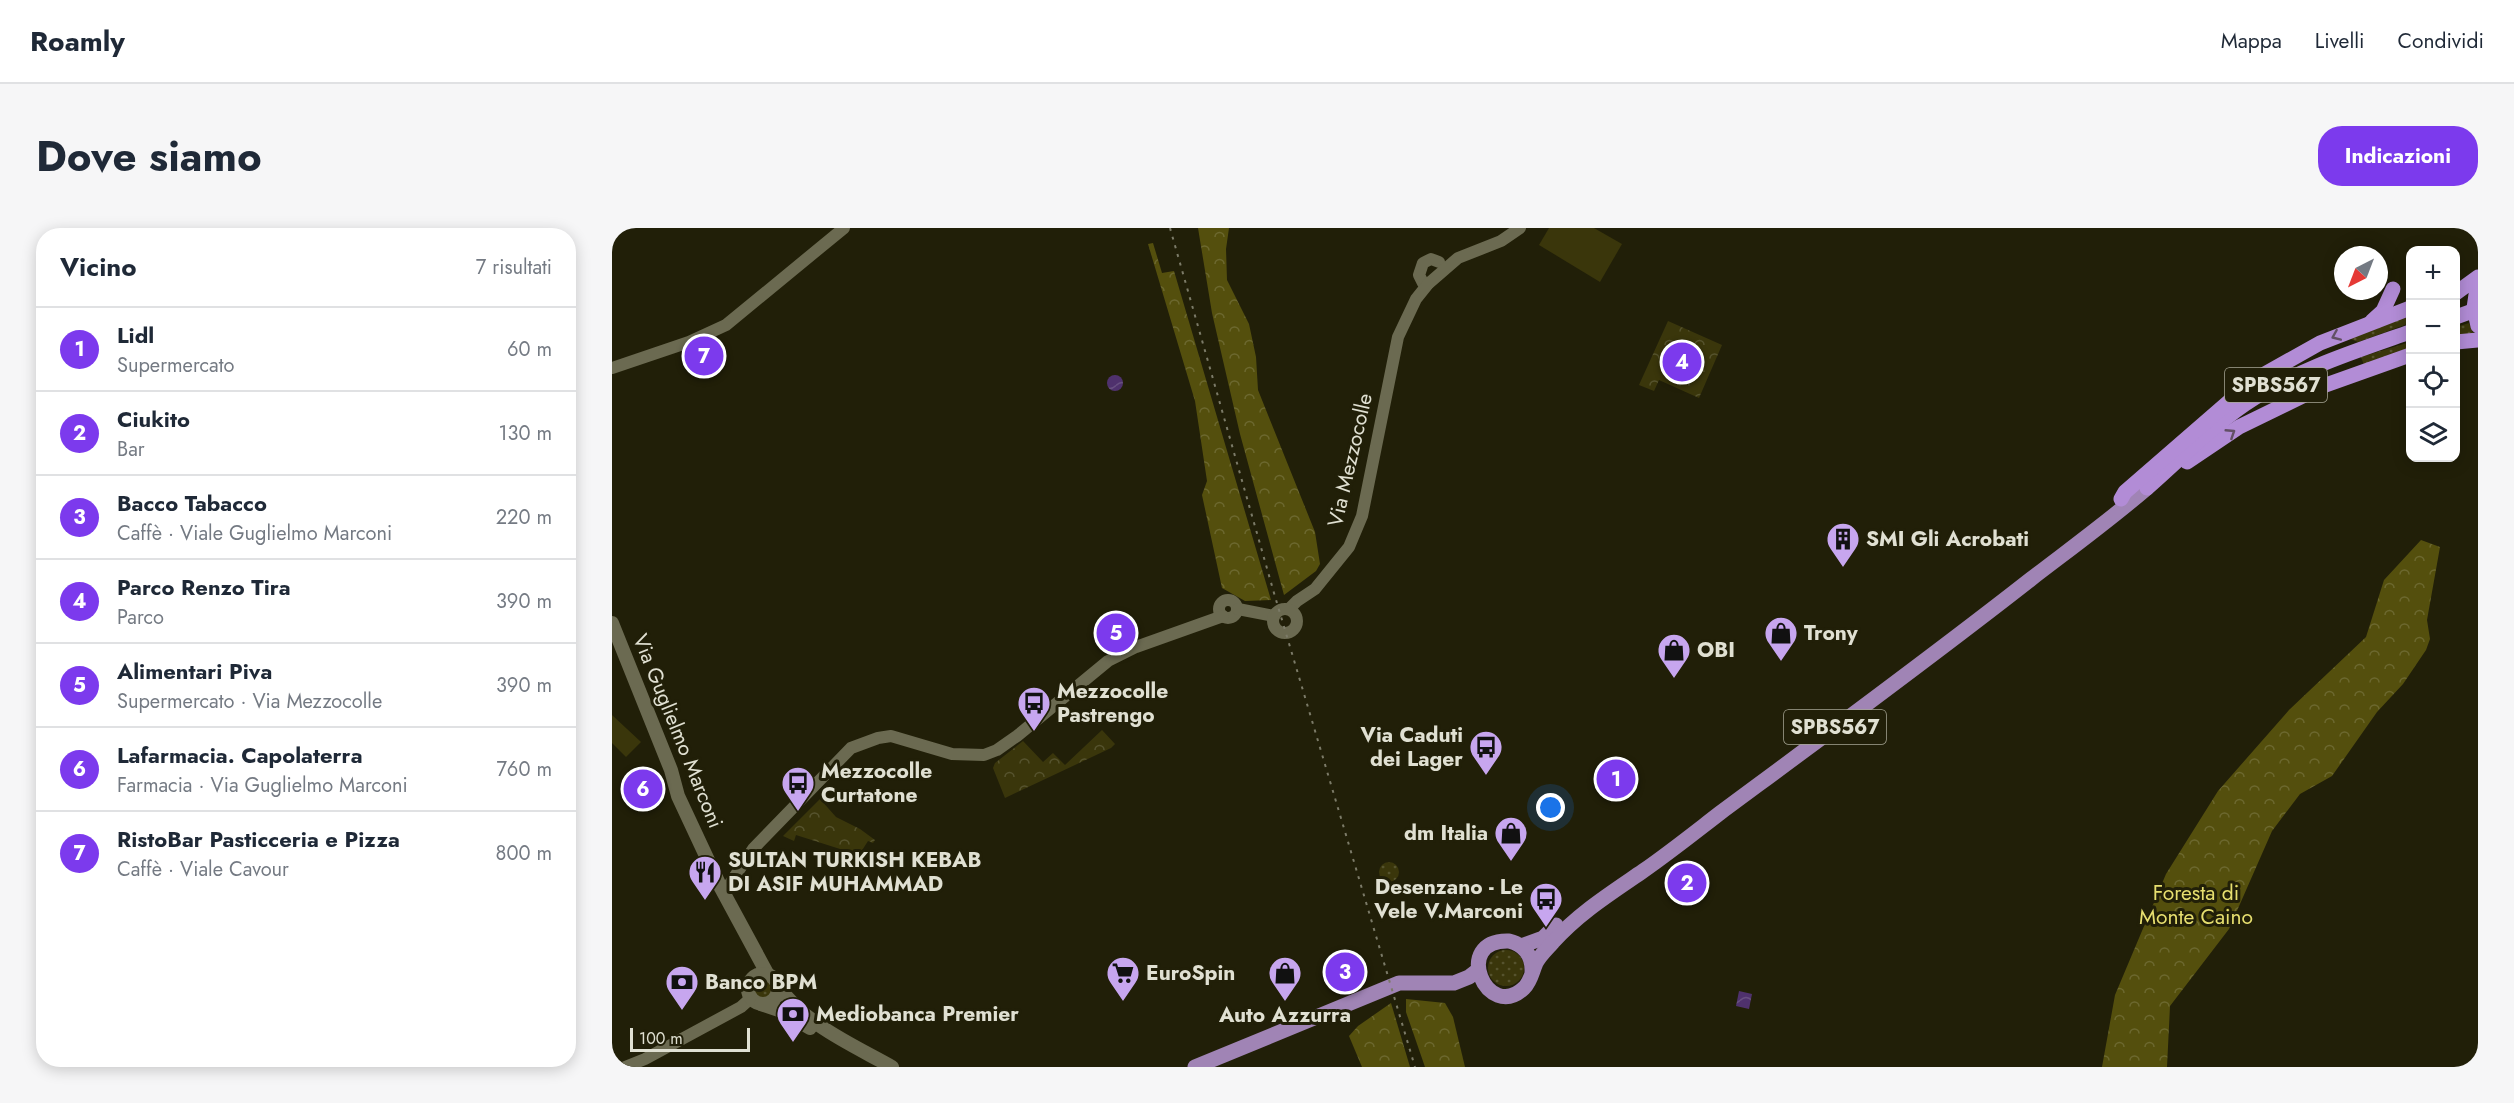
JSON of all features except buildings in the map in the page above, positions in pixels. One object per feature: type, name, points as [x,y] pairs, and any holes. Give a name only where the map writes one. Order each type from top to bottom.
[{"type":"highway","points":[[2460,290],[2478,279]]},
{"type":"highway","points":[[2478,279],[2474,308],[2478,326]]},
{"type":"highway","points":[[2372,322],[2383,311],[2393,289],[2406,301]]},
{"type":"highway","points":[[2121,499],[2125,492],[2254,380],[2320,344],[2406,309]]},
{"type":"highway","points":[[2460,315],[2478,309]]},
{"type":"highway","name":"SPBS567","points":[[2147,488],[2201,439],[2262,393],[2325,362],[2406,333]]},
{"type":"highway","points":[[2460,342],[2478,340]]},
{"type":"highway","points":[[2147,488],[2249,423],[2323,386],[2406,356]]},
{"type":"highway","name":"SPBS567","points":[[2121,499],[2188,446],[2201,439]]},
{"type":"main road","name":"SPBS567","points":[[1532,973],[1543,953],[1576,917],[1645,869],[1864,706],[2147,488]]},
{"type":"main road","name":"SPBS567","points":[[1521,946],[1543,938],[1560,922],[1674,840],[2074,538],[2121,499]]},
{"type":"main road","name":"Via Guglielmo Marconi","points":[[612,623],[671,770],[678,796],[721,888],[768,975],[775,980],[790,1003],[813,1022],[892,1067]]},
{"type":"main road","points":[[1502,941],[1521,946],[1529,955],[1532,973],[1526,986],[1515,993],[1499,994],[1483,984],[1478,970],[1481,955],[1490,945],[1502,941]]},
{"type":"main road","points":[[754,951],[756,967],[748,990],[756,1001],[779,1010],[881,1067]]},
{"type":"main road","points":[[1195,1067],[1399,983],[1454,984],[1478,970]]},
{"type":"main road","points":[[751,980],[759,974],[768,975]]},
{"type":"main road","points":[[756,1001],[774,999],[778,986]]},
{"type":"main road","points":[[1212,1067],[1399,989],[1488,989]]},
{"type":"street","points":[[612,368],[689,342],[726,325],[844,228]]},
{"type":"street","points":[[1424,281],[1440,268],[1458,258],[1501,241],[1520,228]]},
{"type":"street","points":[[1424,281],[1423,262],[1434,258],[1440,268]]},
{"type":"street","name":"Via Mezzocolle","points":[[1274,616],[1280,610],[1289,609],[1315,589],[1349,547],[1362,516],[1398,337],[1424,281]]},
{"type":"street","points":[[721,888],[729,885],[753,849],[851,748],[878,738],[891,736],[952,754],[984,755],[1011,740],[1108,662],[1136,647],[1223,616],[1234,617],[1238,609],[1274,616],[1276,629],[1285,633],[1290,632],[1295,628],[1297,620],[1289,609]]},
{"type":"street","points":[[625,1067],[645,1059],[756,1001]]},
{"type":"green space","points":[[1198,228],[1229,228],[1226,249],[1227,280],[1249,324],[1256,357],[1258,390],[1315,532],[1320,564],[1316,571],[1284,595],[1240,434],[1212,313]]},
{"type":"green space","points":[[1549,228],[1594,228],[1622,244],[1600,282],[1539,245]]},
{"type":"green space","points":[[1153,243],[1162,273],[1174,271],[1271,600],[1245,601],[1222,588],[1202,495],[1207,481],[1195,401],[1148,244]]},
{"type":"green space","points":[[2406,314],[2406,324],[2358,342],[2346,337]]},
{"type":"green space","points":[[1668,321],[1722,345],[1699,398],[1659,380],[1654,391],[1639,385]]},
{"type":"green space","points":[[2469,323],[2473,333],[2460,336],[2460,326]]},
{"type":"green space","points":[[2406,343],[2406,352],[2364,365],[2361,357]]},
{"type":"green space","name":"Foresta di Monte Caino","points":[[2421,540],[2440,547],[2427,620],[2430,639],[2426,650],[2403,684],[2377,712],[2332,776],[2300,794],[2272,831],[2229,929],[2170,1006],[2167,1067],[2102,1067],[2115,995],[2166,874],[2218,791],[2289,710],[2366,637],[2384,580]]},
{"type":"green space","points":[[612,715],[641,742],[626,757],[612,743]]},
{"type":"green space","points":[[1102,730],[1115,744],[1111,748],[1005,798],[993,768],[995,763],[1023,741],[1043,762],[1053,753],[1065,765]]},
{"type":"green space","points":[[820,799],[836,817],[860,829],[875,840],[873,843],[868,841],[859,855],[796,835],[794,841],[783,836]]},
{"type":"green space","points":[[1385,862],[1393,862],[1399,868],[1399,876],[1393,882],[1385,882],[1379,876],[1379,868]]},
{"type":"green space","points":[[1506,950],[1519,955],[1524,968],[1519,981],[1506,986],[1493,981],[1488,968],[1493,955]]},
{"type":"green space","points":[[762,977],[772,981],[774,991],[767,999],[760,999],[753,993],[754,983]]},
{"type":"green space","points":[[1406,999],[1445,1003],[1453,1017],[1465,1067],[1425,1067],[1406,1012]]},
{"type":"green space","points":[[1391,1003],[1410,1067],[1362,1067],[1349,1036],[1358,1026]]},
{"type":"water","points":[[1115,375],[1121,377],[1123,383],[1121,389],[1115,391],[1109,389],[1107,383],[1109,377]]},
{"type":"water","points":[[1739,991],[1752,994],[1749,1009],[1736,1006]]},
{"type":"railway","points":[[1170,228],[1274,593],[1415,1067]]},
{"type":"place","name":"RistoBar Pasticceria e Pizza","points":[[704,356]]},
{"type":"place","name":"Parco Renzo Tira","points":[[1682,362]]},
{"type":"place","name":"SMI Gli Acrobati","points":[[1843,568]]},
{"type":"place","name":"Alimentari Piva","points":[[1116,633]]},
{"type":"place","name":"Trony","points":[[1781,662]]},
{"type":"place","name":"OBI","points":[[1674,679]]},
{"type":"place","name":"Mezzocolle Pastrengo","points":[[1034,732]]},
{"type":"place","name":"Via Caduti dei Lager","points":[[1486,776]]},
{"type":"place","name":"Lidl","points":[[1616,779]]},
{"type":"place","name":"Lafarmacia. Capolaterra","points":[[643,789]]},
{"type":"place","name":"Mezzocolle Curtatone","points":[[798,812]]},
{"type":"place","name":"dm Italia","points":[[1511,862]]},
{"type":"place","name":"Ciukito","points":[[1687,883]]},
{"type":"place","name":"SULTAN TURKISH KEBAB DI ASIF MUHAMMAD","points":[[705,901]]},
{"type":"place","name":"Desenzano - Le Vele V.Marconi","points":[[1546,928]]},
{"type":"place","name":"Bacco Tabacco","points":[[1345,972]]},
{"type":"place","name":"EuroSpin","points":[[1123,1002]]},
{"type":"place","name":"Auto Azzurra","points":[[1285,1002]]},
{"type":"place","name":"Banco BPM","points":[[682,1011]]},
{"type":"place","name":"Mediobanca Premier","points":[[793,1043]]}]
